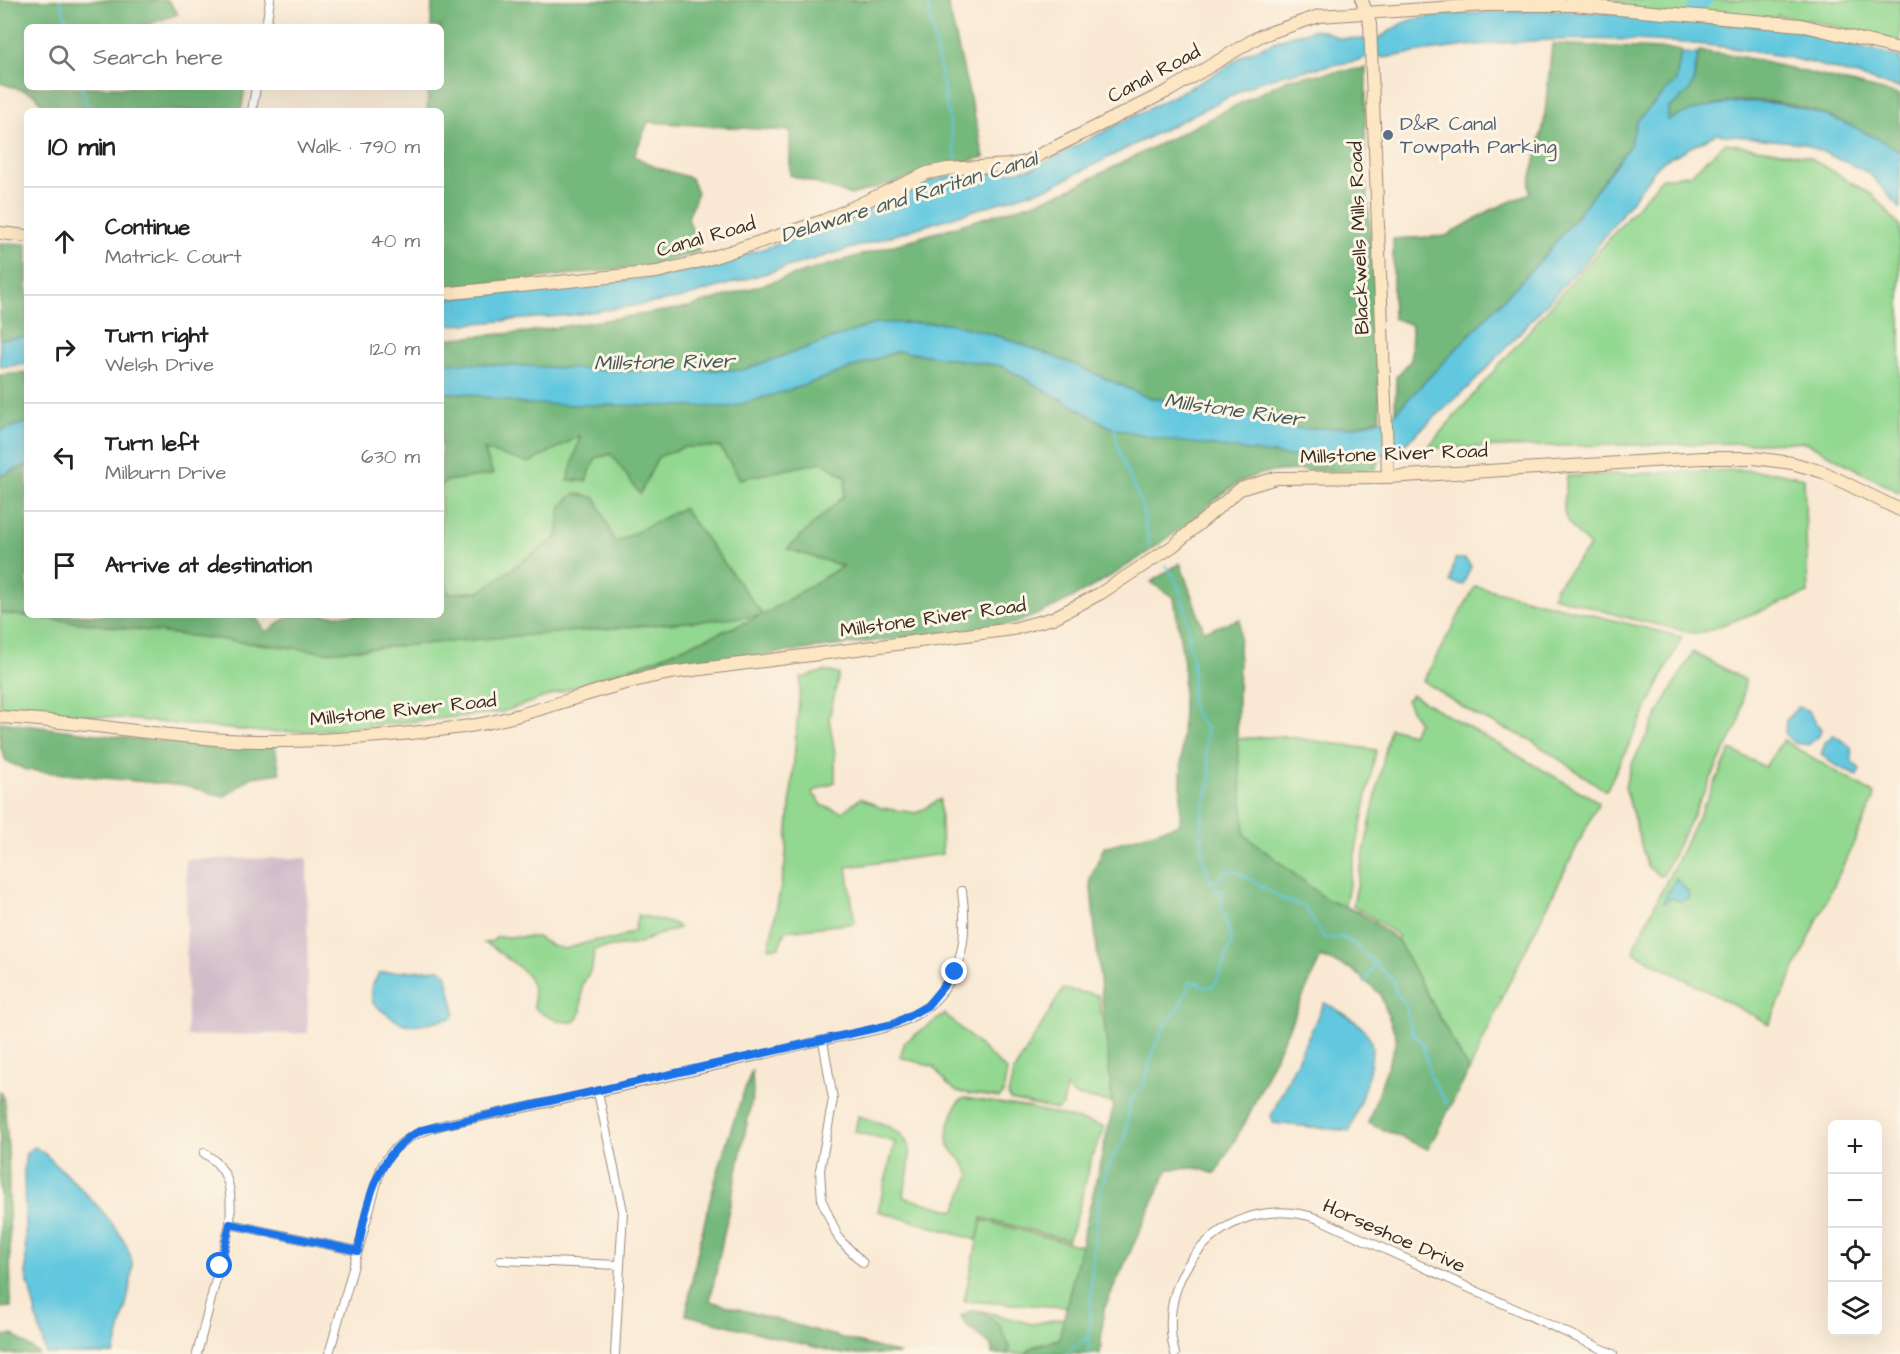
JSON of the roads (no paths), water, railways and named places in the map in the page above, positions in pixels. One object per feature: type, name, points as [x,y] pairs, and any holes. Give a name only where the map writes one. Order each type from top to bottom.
[{"type":"street","points":[[266,24],[270,0]]},
{"type":"street","name":"Blackwells Mills Road","points":[[1362,0],[1368,13],[1371,39],[1388,477]]},
{"type":"street","name":"Canal Road","points":[[444,294],[635,275],[705,260],[823,221],[927,173],[1025,162],[1170,90],[1260,36],[1318,16],[1486,5],[1594,6],[1801,25],[1900,49]]},
{"type":"street","points":[[252,108],[256,90]]},
{"type":"street","points":[[0,233],[24,236]]},
{"type":"street","name":"Millstone River Road","points":[[0,717],[178,736],[265,741],[320,740],[474,725],[644,678],[984,634],[1033,624],[1083,603],[1158,558],[1227,498],[1253,483],[1276,478],[1388,477],[1702,458],[1754,458],[1792,463],[1823,472],[1900,510]]},
{"type":"street","points":[[329,1354],[381,1168],[397,1146],[410,1136],[446,1124],[598,1092],[907,1020],[938,997],[955,972],[961,956],[966,927],[962,891]]},
{"type":"street","points":[[823,1041],[833,1099],[820,1170],[822,1201],[839,1239],[863,1263]]},
{"type":"street","points":[[598,1092],[622,1196],[615,1354]]},
{"type":"street","points":[[197,1354],[230,1224],[229,1180],[222,1167],[204,1153]]},
{"type":"street","name":"Horseshoe Drive","points":[[1175,1354],[1171,1328],[1172,1312],[1179,1285],[1198,1253],[1232,1222],[1260,1212],[1276,1211],[1297,1213],[1319,1220],[1613,1354]]},
{"type":"street","points":[[230,1224],[358,1251]]},
{"type":"street","points":[[501,1260],[620,1265]]},
{"type":"water","name":"Delaware and Raritan Canal","points":[[1539,10],[1626,14],[1798,30],[1900,57],[1900,88],[1808,62],[1759,52],[1652,41],[1596,39],[1541,41],[1486,44],[1383,58],[1374,55],[1258,82],[1052,186],[678,299],[572,315],[444,326],[444,299],[658,277],[710,265],[834,227],[916,184],[959,174],[965,181],[984,172],[1033,168],[1210,77],[1247,53],[1290,36],[1313,30],[1324,31],[1338,38],[1379,38],[1403,23],[1449,14]]},
{"type":"water","points":[[1681,53],[1698,54],[1693,83],[1688,92],[1669,108],[1667,120],[1698,109],[1728,103],[1758,102],[1787,105],[1816,112],[1872,136],[1900,152],[1900,208],[1869,173],[1803,143],[1716,134],[1660,163],[1586,261],[1474,382],[1396,452],[1319,460],[1161,439],[1112,428],[1002,366],[898,351],[796,388],[731,407],[526,404],[463,393],[444,393],[444,362],[627,371],[743,370],[877,323],[949,323],[1008,339],[1075,365],[1147,397],[1236,413],[1301,429],[1353,427],[1388,418],[1395,413],[1542,259],[1630,145],[1637,121],[1676,81]]},
{"type":"water","points":[[24,337],[24,364],[0,367],[0,339]]},
{"type":"water","points":[[24,423],[24,466],[0,476],[0,431]]},
{"type":"water","points":[[1455,559],[1465,559],[1471,566],[1463,585],[1450,582]]},
{"type":"water","points":[[1798,707],[1807,710],[1821,729],[1819,736],[1808,745],[1795,743],[1785,735],[1786,720]]},
{"type":"water","points":[[1834,735],[1851,747],[1852,762],[1860,769],[1857,776],[1830,762],[1821,754],[1826,741]]},
{"type":"water","points":[[1676,878],[1688,892],[1689,898],[1679,901],[1672,897],[1665,903],[1663,902]]},
{"type":"water","points":[[440,969],[446,973],[455,1012],[452,1018],[410,1025],[394,1019],[373,1003],[371,988],[379,973]]},
{"type":"water","points":[[1324,1003],[1355,1021],[1369,1037],[1372,1045],[1372,1056],[1362,1097],[1350,1131],[1273,1123],[1271,1116]]},
{"type":"water","points":[[35,1147],[99,1207],[123,1240],[130,1255],[132,1269],[129,1290],[114,1354],[46,1354],[26,1274],[24,1168],[26,1153]]},
{"type":"waterway","points":[[60,0],[68,24]]},
{"type":"waterway","name":"Delaware and Raritan Canal","points":[[927,0],[957,163]]},
{"type":"waterway","points":[[1694,8],[1705,0]]},
{"type":"waterway","points":[[83,90],[88,108]]},
{"type":"waterway","points":[[1115,427],[1121,456],[1142,506],[1149,547]]},
{"type":"waterway","points":[[1088,1354],[1093,1255],[1099,1195],[1112,1158],[1125,1140],[1130,1101],[1144,1085],[1155,1046],[1164,1027],[1179,1008],[1190,982],[1199,983],[1205,988],[1215,985],[1232,942],[1222,905],[1222,891],[1213,888],[1202,857],[1202,814],[1211,775],[1206,755],[1207,729],[1192,706],[1193,665],[1186,615],[1181,594],[1166,565]]},
{"type":"waterway","points":[[1210,881],[1219,880],[1225,872],[1234,870],[1283,899],[1305,907],[1320,933],[1327,939],[1341,937],[1353,943],[1393,980],[1396,994],[1405,1003],[1412,1032],[1423,1044],[1431,1078],[1447,1104]]},
{"type":"waterway","points":[[1365,983],[1375,962]]},
{"type":"waterway","points":[[1066,1354],[1089,1336]]},
{"type":"place","name":"D&R Canal Towpath Parking","points":[[1388,135]]},
{"type":"water label","name":"Millstone River","points":[[664,362]]},
{"type":"water label","name":"Millstone River","points":[[1234,410]]}]
